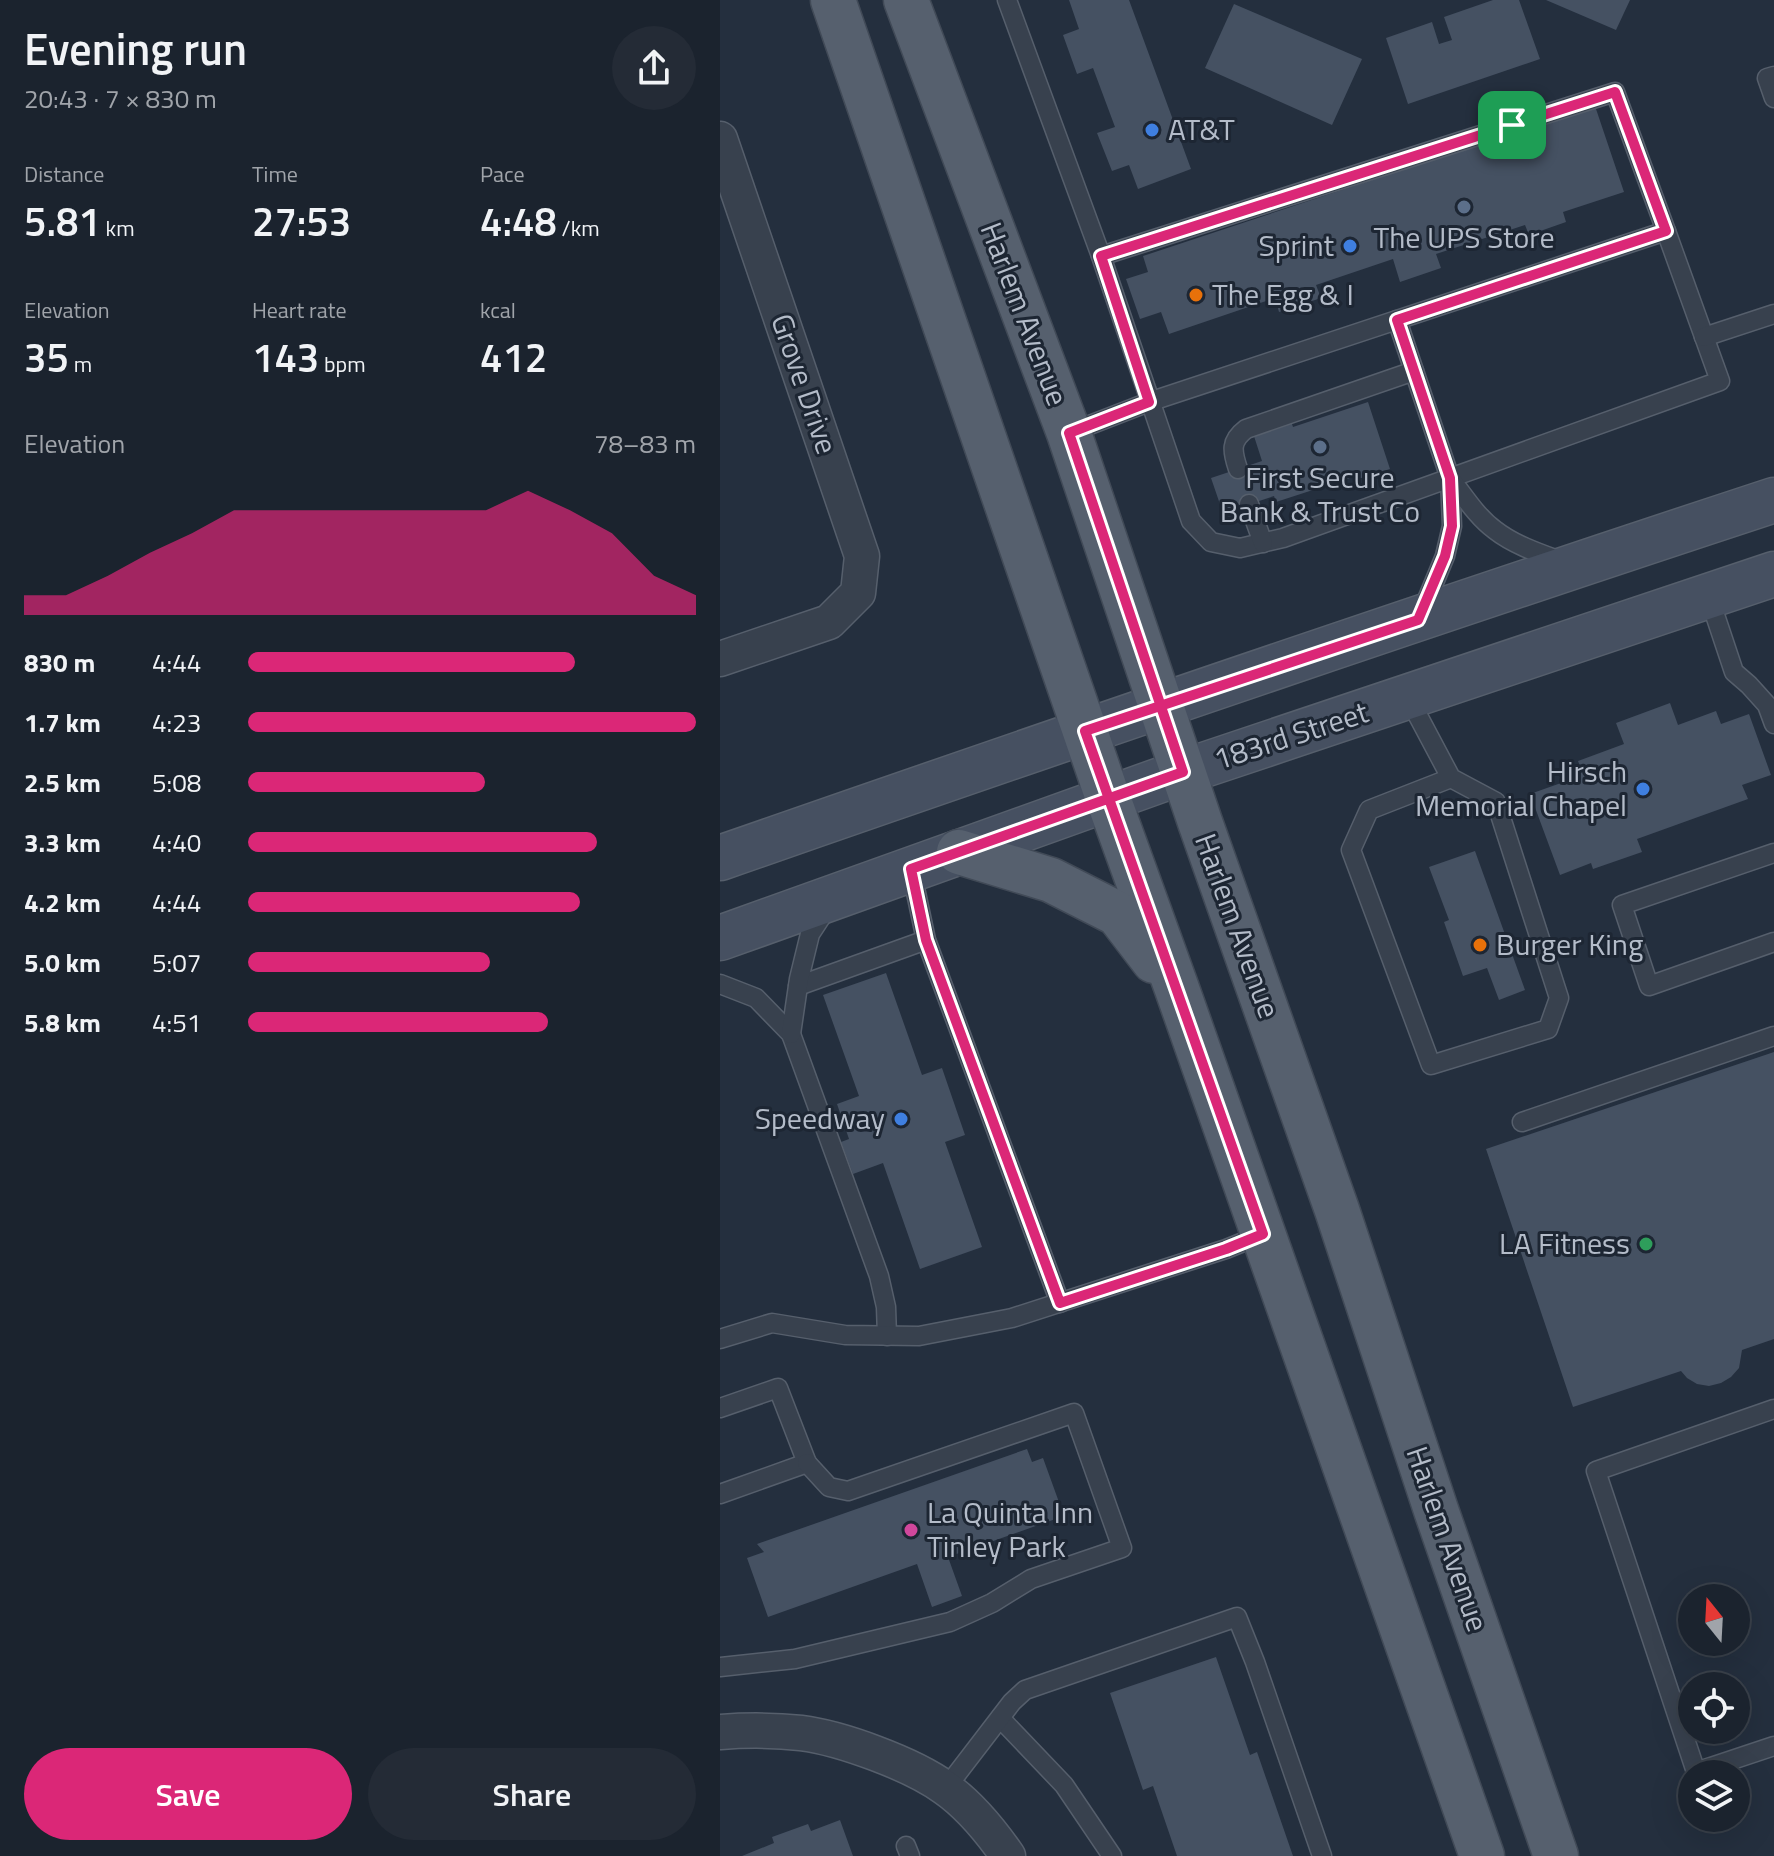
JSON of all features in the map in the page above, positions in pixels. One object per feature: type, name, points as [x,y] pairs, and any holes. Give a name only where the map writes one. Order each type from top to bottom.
[{"type":"main road","points":[[833,0],[1108,798],[1482,1856]]},
{"type":"main road","name":"Harlem Avenue","points":[[906,0],[1069,433],[1556,1856]]},
{"type":"main road","points":[[959,852],[1051,880],[1118,914],[1177,989]]},
{"type":"street","name":"Grove Drive","points":[[720,659],[829,622],[858,593],[862,556],[722,150]]},
{"type":"street","points":[[720,858],[1573,565],[1774,500]]},
{"type":"street","name":"183rd Street","points":[[720,938],[1183,772],[1774,574]]},
{"type":"street","points":[[720,1732],[802,1733],[856,1747],[907,1767],[946,1788],[973,1813],[1008,1856]]},
{"type":"lane","points":[[1007,0],[1101,256],[1191,521],[1211,542],[1240,548],[1283,538],[1720,381],[1615,92],[1101,256]]},
{"type":"lane","points":[[1774,76],[1767,78],[1774,98]]},
{"type":"lane","points":[[1069,433],[1149,402],[1666,231]]},
{"type":"lane","points":[[1704,337],[1774,314]]},
{"type":"lane","points":[[1397,320],[1450,478],[1452,526],[1445,556],[1418,620]]},
{"type":"lane","points":[[1238,469],[1233,455],[1236,436],[1246,429],[1414,371]]},
{"type":"lane","points":[[1450,478],[1475,511],[1496,531],[1536,552],[1573,565]]},
{"type":"lane","points":[[1249,504],[1263,543]]},
{"type":"lane","points":[[1709,597],[1734,672],[1767,705],[1774,724]]},
{"type":"lane","points":[[1408,697],[1451,778],[1496,802],[1559,998],[1548,1029],[1431,1065],[1351,850],[1369,810],[1451,778]]},
{"type":"lane","points":[[1774,853],[1622,905],[1649,986],[1774,942]]},
{"type":"lane","points":[[911,869],[926,940],[1060,1303]]},
{"type":"lane","points":[[791,1034],[810,934],[835,897]]},
{"type":"lane","points":[[798,986],[926,940]]},
{"type":"lane","points":[[720,984],[756,998],[791,1034],[879,1276],[886,1307],[887,1336]]},
{"type":"lane","points":[[1522,1122],[1774,1036]]},
{"type":"lane","points":[[720,1339],[772,1323],[845,1335],[919,1336],[1012,1318],[1226,1249],[1263,1234]]},
{"type":"lane","points":[[720,1408],[778,1388],[807,1463],[829,1487],[848,1491],[1074,1413],[1122,1548],[1031,1579],[992,1603],[950,1622],[795,1659],[720,1667]]},
{"type":"lane","points":[[1774,1409],[1596,1471],[1696,1772],[1774,1746]]},
{"type":"lane","points":[[720,1494],[807,1463]]},
{"type":"lane","points":[[946,1788],[1012,1702],[1025,1690],[1237,1617],[1322,1856]]},
{"type":"lane","points":[[1000,1718],[1064,1785],[1112,1856]]},
{"type":"building","points":[[1069,0],[1129,0],[1191,169],[1138,189],[1129,165],[1112,171],[1097,133],[1115,127],[1093,68],[1077,74],[1063,35],[1079,29]]},
{"type":"building","points":[[1493,0],[1519,0],[1540,59],[1408,104],[1386,38],[1432,22],[1439,44],[1452,40],[1444,17]]},
{"type":"building","points":[[1546,0],[1630,0],[1616,30]]},
{"type":"building","points":[[1234,4],[1362,59],[1332,125],[1205,68]]},
{"type":"building","points":[[1595,106],[1624,192],[1563,212],[1566,222],[1529,235],[1525,225],[1436,254],[1441,268],[1400,282],[1393,259],[1316,285],[1321,298],[1279,312],[1275,298],[1169,334],[1161,312],[1140,319],[1126,279],[1148,272],[1143,256]]},
{"type":"building","name":"First Secure Bank & Trust Co","points":[[1368,402],[1390,469],[1358,479],[1356,476],[1276,502],[1274,496],[1223,513],[1211,478],[1262,461],[1253,433],[1291,421],[1293,427]]},
{"type":"building","name":"Hirsch Memorial Chapel","points":[[1670,703],[1678,725],[1716,711],[1721,724],[1749,714],[1771,775],[1742,785],[1748,799],[1637,839],[1642,852],[1593,869],[1591,863],[1560,875],[1530,794],[1561,783],[1559,777],[1581,769],[1578,761],[1624,744],[1616,723]]},
{"type":"building","name":"Burger King","points":[[1475,851],[1525,990],[1499,1000],[1487,968],[1463,976],[1444,922],[1449,920],[1429,867]]},
{"type":"building","points":[[886,973],[922,1075],[942,1068],[965,1135],[945,1142],[982,1247],[920,1269],[883,1163],[853,1174],[841,1142],[849,1139],[837,1104],[859,1096],[823,995]]},
{"type":"building","name":"LA Fitness","points":[[1774,1052],[1774,1339],[1742,1350],[1739,1368],[1721,1383],[1709,1386],[1697,1384],[1681,1371],[1573,1407],[1486,1149]]},
{"type":"building","name":"La Quinta Inn Tinley Park","points":[[1027,1449],[1032,1462],[1043,1458],[1064,1516],[948,1557],[962,1596],[932,1607],[917,1564],[768,1617],[747,1558],[764,1552],[757,1544]]},
{"type":"building","points":[[1216,1657],[1250,1755],[1257,1752],[1293,1856],[1177,1856],[1153,1786],[1143,1790],[1110,1693]]},
{"type":"building","points":[[840,1820],[853,1856],[742,1856],[774,1843],[772,1837],[808,1824],[811,1831]]},
{"type":"place","name":"AT&T","points":[[1152,130]]},
{"type":"place","name":"The UPS Store","points":[[1464,207]]},
{"type":"place","name":"Sprint","points":[[1350,246]]},
{"type":"place","name":"The Egg & I","points":[[1196,295]]},
{"type":"place","name":"First Secure Bank & Trust Co","points":[[1320,447]]},
{"type":"place","name":"Hirsch Memorial Chapel","points":[[1643,789]]},
{"type":"place","name":"Burger King","points":[[1480,945]]},
{"type":"place","name":"Speedway","points":[[901,1119]]},
{"type":"place","name":"LA Fitness","points":[[1646,1244]]},
{"type":"place","name":"La Quinta Inn Tinley Park","points":[[911,1530]]},
{"type":"route","points":[[1512,125],[1101,256],[1149,402],[1069,433],[1160,706],[1183,772],[1108,798],[911,869],[926,940],[1060,1303],[1263,1234],[1108,798],[1085,731],[1160,706],[1240,679],[1418,620],[1445,556],[1452,526],[1450,478],[1397,320],[1666,231],[1615,92],[1512,125]]}]
